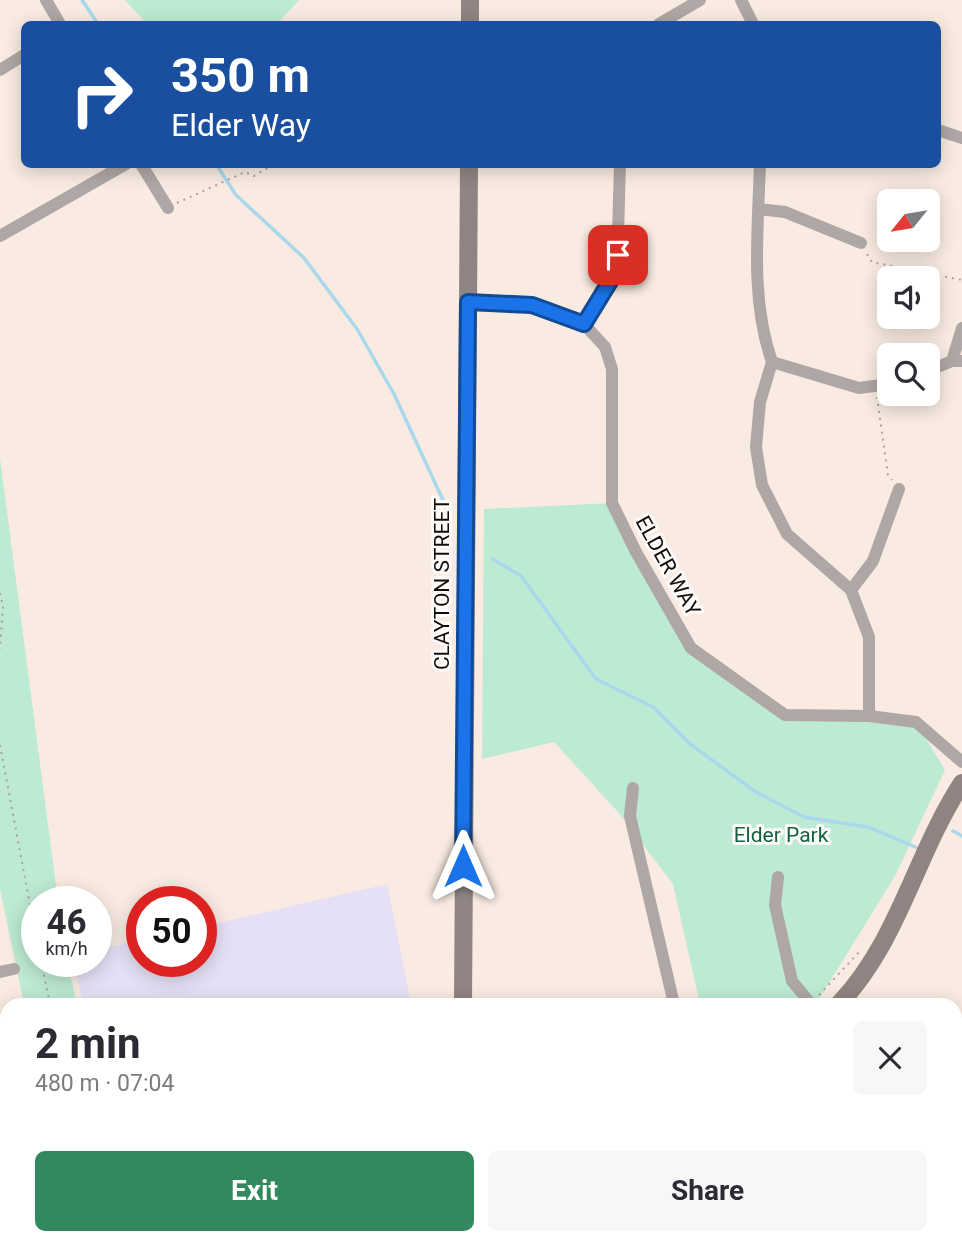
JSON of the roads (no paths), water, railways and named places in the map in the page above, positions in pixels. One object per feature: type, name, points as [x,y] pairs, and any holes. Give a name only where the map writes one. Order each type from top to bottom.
[{"type":"main road","points":[[470,0],[470,21]]},
{"type":"main road","name":"CLAYTON STREET","points":[[463,998],[469,168]]},
{"type":"main road","points":[[845,998],[861,981],[880,950],[962,783]]},
{"type":"street","points":[[46,0],[59,21]]},
{"type":"street","points":[[664,21],[700,0]]},
{"type":"street","points":[[741,0],[752,21]]},
{"type":"street","points":[[0,70],[21,57]]},
{"type":"street","points":[[941,131],[962,138]]},
{"type":"street","points":[[0,236],[119,168]]},
{"type":"street","points":[[143,168],[168,208]]},
{"type":"street","points":[[468,302],[532,305],[584,324],[617,270],[620,168]]},
{"type":"street","points":[[760,168],[760,319],[772,362],[760,402],[756,447],[762,485],[787,534],[851,590],[869,637],[869,716]]},
{"type":"street","points":[[759,209],[785,212],[861,243]]},
{"type":"street","name":"ELDER WAY","points":[[584,324],[605,347],[612,369],[612,503],[636,552],[691,648],[785,715],[869,716],[916,722],[962,762]]},
{"type":"street","points":[[940,367],[957,361],[962,328]]},
{"type":"street","points":[[772,362],[859,388],[877,385]]},
{"type":"street","points":[[851,590],[873,561],[899,489]]},
{"type":"street","points":[[633,788],[630,816],[673,998]]},
{"type":"street","points":[[778,877],[775,905],[792,981],[811,998]]},
{"type":"street","points":[[0,972],[14,969]]},
{"type":"waterway","points":[[82,0],[96,21]]},
{"type":"waterway","points":[[219,168],[236,195],[304,258],[357,329],[394,394],[448,511]]},
{"type":"waterway","points":[[493,559],[521,576],[596,679],[653,707],[690,744],[756,792],[804,817],[868,827],[920,849]]},
{"type":"waterway","points":[[953,831],[962,836]]},
{"type":"park label","name":"Elder Park","points":[[781,835]]}]
